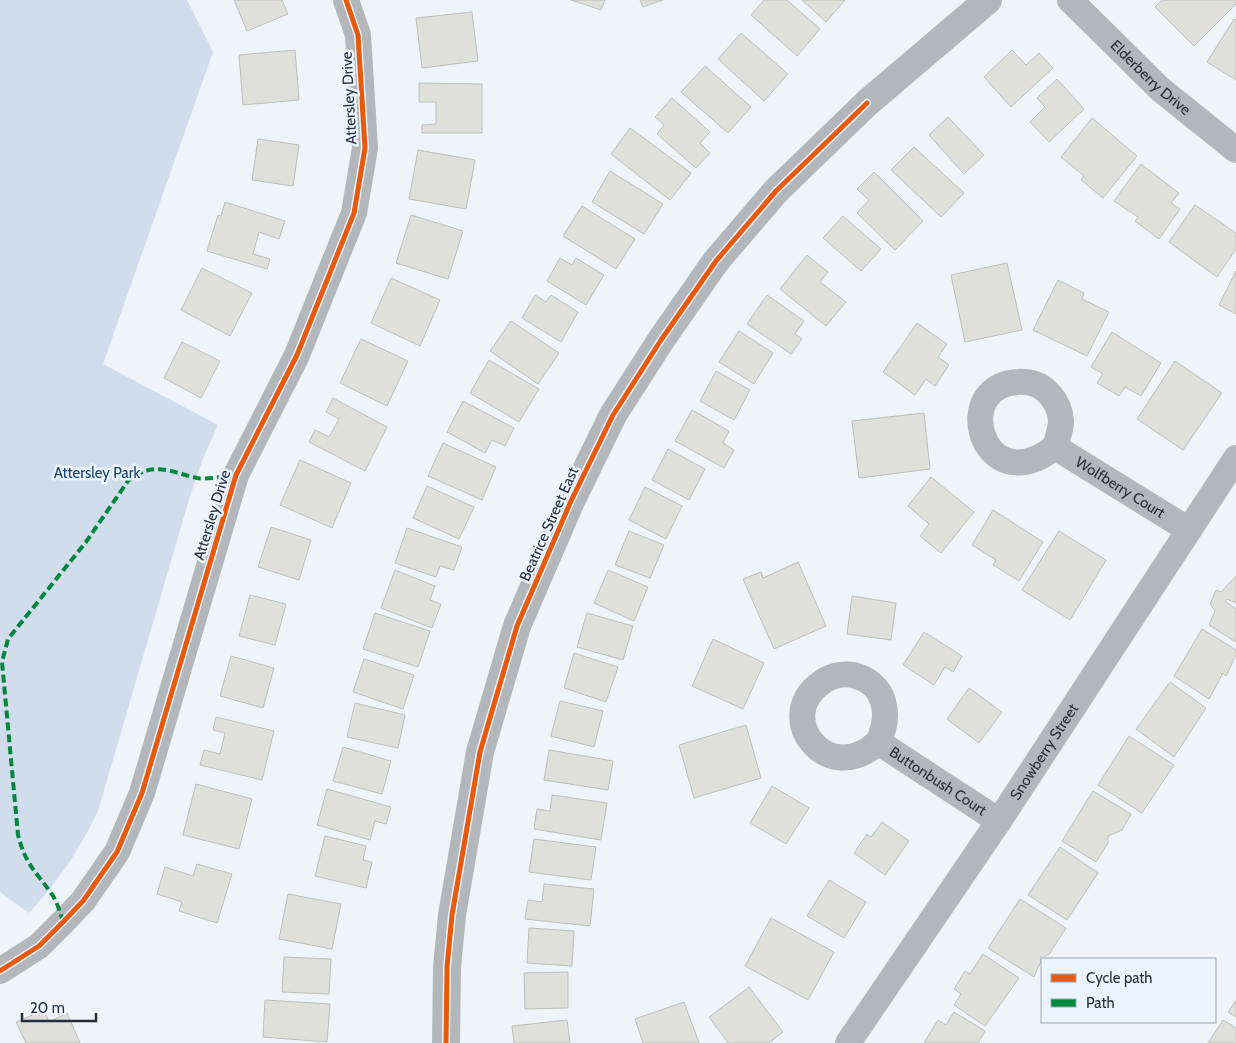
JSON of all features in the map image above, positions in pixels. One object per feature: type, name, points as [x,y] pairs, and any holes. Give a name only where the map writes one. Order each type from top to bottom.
[{"type":"street","name":"Attersley Drive","points":[[0,971],[38,946],[83,902],[118,852],[142,793],[236,475],[297,355],[354,213],[365,148],[358,35],[346,0]]},
{"type":"street","name":"Beatrice Street East","points":[[446,1043],[447,967],[452,915],[480,752],[517,626],[572,501],[613,415],[661,340],[716,261],[776,192],[867,103],[988,0]]},
{"type":"street","name":"Elderberry Drive","points":[[1070,0],[1160,89],[1236,150]]},
{"type":"street","name":"Wolfberry Court","points":[[1055,447],[1189,530]]},
{"type":"street","name":"Snowberry Street","points":[[848,1043],[999,821],[1236,458]]},
{"type":"street","name":"Buttonbush Court","points":[[878,742],[999,821]]},
{"type":"green space","name":"Attersley Park","points":[[0,0],[187,0],[213,52],[103,364],[218,425],[204,456],[190,496],[98,811],[68,865],[29,913],[0,892]]},
{"type":"building","points":[[234,0],[282,0],[288,14],[247,31]]},
{"type":"building","points":[[571,0],[605,0],[601,10]]},
{"type":"building","points":[[640,0],[663,0],[643,7]]},
{"type":"building","points":[[764,0],[787,0],[820,29],[797,56],[751,15]]},
{"type":"building","points":[[802,0],[845,0],[826,22]]},
{"type":"building","points":[[1162,0],[1236,0],[1236,4],[1194,46],[1155,7]]},
{"type":"building","points":[[472,12],[478,61],[422,68],[416,18]]},
{"type":"building","points":[[1234,19],[1236,20],[1236,80],[1207,62]]},
{"type":"building","points":[[741,33],[788,74],[764,101],[718,59]]},
{"type":"building","points":[[295,50],[299,100],[243,105],[239,55]]},
{"type":"building","points":[[1012,50],[1026,65],[1039,53],[1053,68],[1011,107],[984,77]]},
{"type":"building","points":[[705,66],[751,107],[728,133],[681,92]]},
{"type":"building","points":[[1057,79],[1084,109],[1049,142],[1030,122],[1045,107],[1037,98]]},
{"type":"building","points":[[419,83],[482,84],[482,133],[422,133],[422,125],[436,124],[436,102],[419,102]]},
{"type":"building","points":[[672,98],[710,132],[700,143],[710,153],[696,168],[657,134],[664,125],[655,117]]},
{"type":"building","points":[[948,117],[984,155],[964,174],[929,135]]},
{"type":"building","points":[[1092,118],[1137,156],[1103,198],[1081,180],[1084,176],[1061,157]]},
{"type":"building","points":[[630,128],[691,173],[670,200],[611,154]]},
{"type":"building","points":[[258,139],[299,145],[293,186],[252,180]]},
{"type":"building","points":[[914,147],[964,193],[941,217],[891,170]]},
{"type":"building","points":[[418,150],[475,160],[466,209],[409,199]]},
{"type":"building","points":[[1141,164],[1179,193],[1171,203],[1180,209],[1159,239],[1135,221],[1138,217],[1114,201]]},
{"type":"building","points":[[610,171],[663,204],[644,234],[592,202]]},
{"type":"building","points":[[874,172],[923,221],[895,250],[857,213],[869,200],[857,189]]},
{"type":"building","points":[[225,202],[285,221],[279,239],[259,232],[253,254],[270,259],[267,269],[207,251],[218,215],[221,216]]},
{"type":"building","points":[[1195,205],[1236,233],[1236,249],[1217,277],[1169,242]]},
{"type":"building","points":[[582,206],[635,239],[616,269],[563,236]]},
{"type":"building","points":[[411,215],[463,231],[448,279],[396,263]]},
{"type":"building","points":[[843,216],[881,249],[861,271],[823,238]]},
{"type":"building","points":[[807,255],[828,272],[820,282],[846,302],[826,326],[780,289]]},
{"type":"building","points":[[560,258],[572,265],[576,258],[604,275],[586,305],[547,281]]},
{"type":"building","points":[[1007,263],[1022,330],[965,342],[951,275]]},
{"type":"building","points":[[202,268],[252,293],[230,336],[181,310]]},
{"type":"building","points":[[1236,271],[1236,314],[1219,305]]},
{"type":"building","points":[[391,278],[440,300],[420,346],[371,323]]},
{"type":"building","points":[[1058,280],[1084,293],[1082,299],[1109,312],[1087,356],[1033,330]]},
{"type":"building","points":[[535,295],[546,302],[551,295],[578,312],[561,342],[522,318]]},
{"type":"building","points":[[767,295],[804,321],[795,334],[802,339],[791,354],[747,324]]},
{"type":"building","points":[[511,321],[559,353],[538,384],[490,351]]},
{"type":"building","points":[[917,323],[947,344],[938,357],[949,365],[935,386],[926,379],[915,395],[883,372]]},
{"type":"building","points":[[739,331],[773,353],[754,384],[719,362]]},
{"type":"building","points":[[1112,332],[1161,363],[1141,396],[1125,387],[1119,396],[1097,383],[1103,374],[1091,367]]},
{"type":"building","points":[[361,339],[408,361],[387,406],[340,383]]},
{"type":"building","points":[[182,342],[220,361],[201,398],[164,378]]},
{"type":"building","points":[[489,360],[539,389],[519,422],[470,393]]},
{"type":"building","points":[[1175,361],[1222,393],[1183,450],[1137,419]]},
{"type":"building","points":[[716,371],[750,390],[734,420],[700,401]]},
{"type":"building","points":[[333,398],[387,427],[365,471],[309,442],[315,430],[329,437],[339,419],[326,412]]},
{"type":"building","points":[[463,401],[514,428],[505,446],[492,440],[485,453],[447,432]]},
{"type":"building","points":[[692,410],[729,431],[723,443],[734,450],[724,468],[675,441]]},
{"type":"building","points":[[924,413],[930,469],[859,478],[852,421]]},
{"type":"building","points":[[443,443],[496,467],[482,500],[428,476]]},
{"type":"building","points":[[668,449],[705,469],[689,500],[652,480]]},
{"type":"building","points":[[300,460],[351,483],[332,528],[280,505]]},
{"type":"building","points":[[931,477],[974,512],[941,553],[920,536],[929,524],[908,506]]},
{"type":"building","points":[[427,486],[474,507],[459,539],[413,518]]},
{"type":"building","points":[[645,487],[682,506],[666,539],[629,520]]},
{"type":"building","points":[[993,510],[1043,542],[1019,581],[993,565],[996,560],[972,545]]},
{"type":"building","points":[[271,527],[311,540],[299,580],[258,567]]},
{"type":"building","points":[[407,528],[462,547],[454,570],[440,566],[436,577],[395,563]]},
{"type":"building","points":[[629,531],[664,545],[650,578],[615,565]]},
{"type":"building","points":[[1059,531],[1106,560],[1070,620],[1022,590]]},
{"type":"building","points":[[798,562],[826,626],[774,649],[743,579],[761,572],[763,578]]},
{"type":"building","points":[[395,570],[435,586],[430,600],[441,604],[432,628],[381,608]]},
{"type":"building","points":[[608,570],[648,587],[634,621],[594,603]]},
{"type":"building","points":[[1236,576],[1236,603],[1227,599],[1225,601],[1236,609],[1236,642],[1209,625],[1215,611],[1210,604],[1216,590],[1221,592]]},
{"type":"building","points":[[250,595],[286,604],[275,645],[239,636]]},
{"type":"building","points":[[852,596],[896,603],[891,640],[847,634]]},
{"type":"building","points":[[375,613],[430,631],[418,667],[363,649]]},
{"type":"building","points":[[587,613],[633,626],[623,660],[577,647]]},
{"type":"building","points":[[1202,629],[1236,650],[1236,655],[1226,676],[1223,673],[1209,699],[1174,676]]},
{"type":"building","points":[[924,632],[962,656],[953,672],[945,667],[934,685],[903,665]]},
{"type":"building","points":[[713,639],[764,663],[743,709],[692,686]]},
{"type":"building","points":[[574,653],[618,667],[606,702],[564,688]]},
{"type":"building","points":[[231,656],[274,668],[263,708],[220,696]]},
{"type":"building","points":[[364,659],[414,675],[403,709],[353,692]]},
{"type":"building","points":[[1170,682],[1206,708],[1174,757],[1136,729]]},
{"type":"building","points":[[969,688],[1002,712],[979,743],[947,719]]},
{"type":"building","points":[[560,701],[603,711],[594,747],[551,736]]},
{"type":"building","points":[[355,703],[405,715],[398,748],[347,737]]},
{"type":"building","points":[[216,717],[274,731],[262,780],[200,765],[204,750],[220,754],[225,733],[213,730]]},
{"type":"building","points":[[746,725],[761,778],[694,798],[679,745]]},
{"type":"building","points":[[1129,736],[1174,765],[1142,813],[1098,785]]},
{"type":"building","points":[[343,747],[391,761],[382,794],[333,781]]},
{"type":"building","points":[[549,750],[613,761],[608,790],[544,780]]},
{"type":"building","points":[[196,784],[252,799],[239,849],[183,835]]},
{"type":"building","points":[[772,786],[809,808],[786,844],[750,823]]},
{"type":"building","points":[[327,789],[391,807],[386,824],[375,821],[370,840],[317,825]]},
{"type":"building","points":[[1093,791],[1131,814],[1122,830],[1108,836],[1108,843],[1096,862],[1062,841]]},
{"type":"building","points":[[552,795],[607,803],[601,840],[534,829],[537,809],[550,811]]},
{"type":"building","points":[[882,822],[909,841],[885,875],[854,853],[867,834],[871,837]]},
{"type":"building","points":[[325,836],[366,846],[363,860],[372,862],[366,888],[315,876]]},
{"type":"building","points":[[534,839],[596,847],[591,880],[529,872]]},
{"type":"building","points":[[1060,847],[1098,873],[1067,920],[1028,895]]},
{"type":"building","points":[[197,864],[232,874],[217,923],[179,911],[182,902],[157,894],[165,867],[193,876]]},
{"type":"building","points":[[829,880],[866,902],[844,938],[807,916]]},
{"type":"building","points":[[544,884],[594,889],[590,926],[525,919],[528,900],[542,902]]},
{"type":"building","points":[[288,894],[341,904],[332,949],[279,939]]},
{"type":"building","points":[[1020,899],[1066,928],[1050,953],[1041,958],[1034,977],[988,948]]},
{"type":"building","points":[[771,918],[834,952],[808,1000],[745,966]]},
{"type":"building","points":[[529,928],[574,931],[572,966],[527,963]]},
{"type":"building","points":[[983,954],[1019,978],[985,1026],[954,1005],[961,994],[954,989],[965,971],[970,974]]},
{"type":"building","points":[[284,957],[331,959],[329,994],[282,992]]},
{"type":"building","points":[[568,972],[568,1008],[525,1009],[524,973]]},
{"type":"building","points":[[749,987],[783,1032],[769,1043],[728,1043],[709,1017]]},
{"type":"building","points":[[265,1000],[330,1004],[327,1042],[263,1037]]},
{"type":"building","points":[[1236,1000],[1236,1017],[1228,1012]]},
{"type":"building","points":[[684,1002],[699,1043],[643,1043],[635,1019]]},
{"type":"building","points":[[44,1010],[49,1022],[67,1013],[80,1043],[26,1043],[16,1022]]},
{"type":"building","points":[[954,1012],[985,1031],[978,1043],[924,1043],[938,1020],[946,1025]]},
{"type":"building","points":[[567,1020],[570,1043],[514,1043],[512,1026]]},
{"type":"building","points":[[1223,1020],[1236,1028],[1236,1043],[1208,1043]]},
{"type":"marked path","points":[[63,922],[55,899],[27,860],[18,835],[2,662],[8,639],[86,542],[128,481],[137,475],[154,469],[162,469],[197,478],[236,475]]},
{"type":"cycle path","points":[[0,971],[39,946],[63,922],[83,901],[117,852],[142,793],[236,475],[297,355],[354,213],[365,148],[358,35],[346,0]]},
{"type":"cycle path","points":[[446,1043],[447,967],[452,915],[480,752],[517,626],[571,501],[613,415],[661,340],[716,261],[776,191],[867,103]]}]
